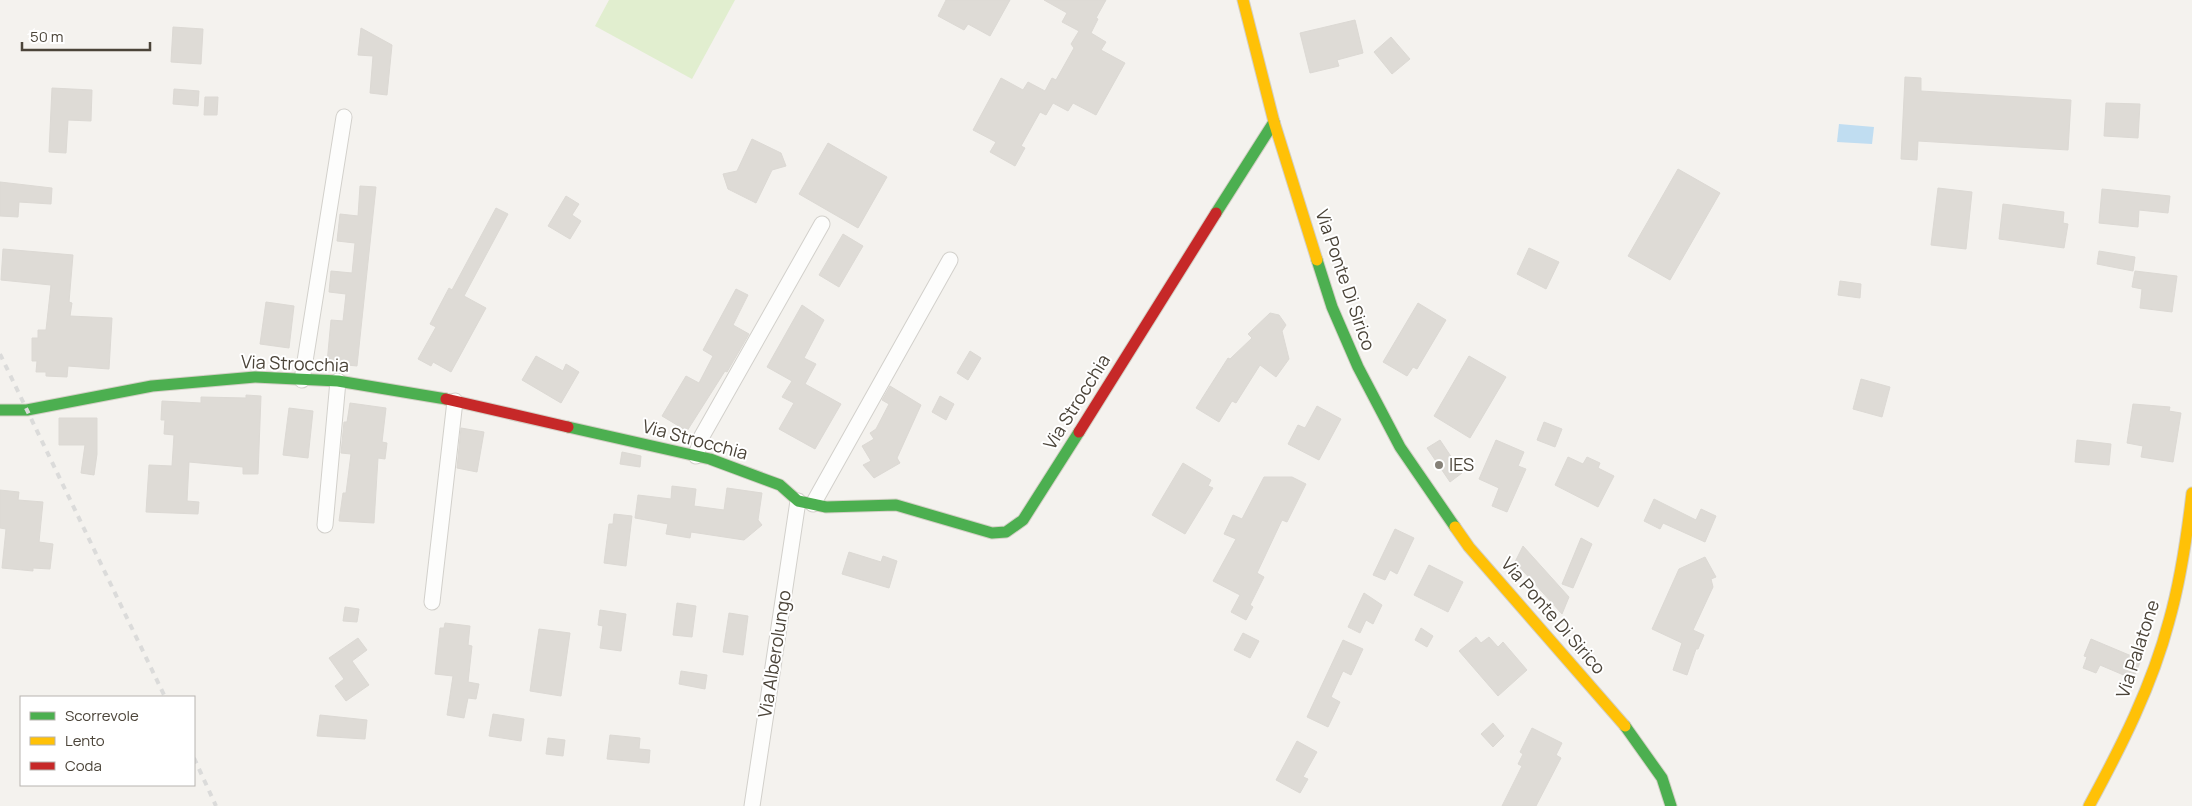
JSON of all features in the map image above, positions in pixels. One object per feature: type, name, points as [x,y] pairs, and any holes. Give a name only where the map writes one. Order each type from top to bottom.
[{"type":"street","name":"Via Ponte Di Sirico","points":[[1243,0],[1274,122],[1332,307],[1358,367],[1400,447],[1469,547],[1631,732],[1662,778],[1671,806]]},
{"type":"street","points":[[302,380],[344,116]]},
{"type":"street","name":"Via Strocchia","points":[[0,410],[26,410],[152,386],[255,377],[338,381],[456,401],[696,456],[756,475],[780,485],[806,503],[826,507],[896,505],[992,533],[1006,532],[1018,525],[1032,506],[1274,122]]},
{"type":"street","points":[[696,456],[702,436],[822,224]]},
{"type":"street","points":[[806,503],[950,260]]},
{"type":"street","points":[[325,525],[338,381]]},
{"type":"street","points":[[432,602],[456,401]]},
{"type":"street","name":"Via Palatone","points":[[2089,806],[2113,762],[2145,692],[2164,638],[2186,546],[2192,493]]},
{"type":"street","name":"Via Alberolungo","points":[[752,806],[806,503]]},
{"type":"green space","points":[[609,0],[735,0],[692,79],[595,26]]},
{"type":"water","points":[[1839,124],[1874,127],[1872,144],[1837,142]]},
{"type":"building","points":[[946,0],[1010,0],[990,36],[968,24],[964,30],[938,16]]},
{"type":"building","points":[[1044,0],[1106,0],[1096,18],[1098,19],[1091,33],[1106,42],[1101,50],[1125,63],[1096,115],[1073,103],[1068,111],[1053,103],[1046,115],[1040,112],[1021,146],[1025,148],[1015,166],[990,152],[996,142],[973,130],[1001,78],[1023,90],[1028,82],[1045,91],[1052,78],[1056,80],[1074,48],[1071,44],[1079,31],[1062,22],[1067,13]]},
{"type":"building","points":[[1355,20],[1363,53],[1337,60],[1339,66],[1310,73],[1300,33]]},
{"type":"building","points":[[173,27],[203,29],[201,64],[171,62]]},
{"type":"building","points":[[361,28],[392,45],[387,95],[370,93],[373,56],[358,55]]},
{"type":"building","points":[[1391,37],[1410,59],[1392,74],[1374,52]]},
{"type":"building","points":[[1905,77],[1921,78],[1921,91],[2071,100],[2068,150],[1918,141],[1917,160],[1901,159]]},
{"type":"building","points":[[52,88],[92,90],[91,121],[68,120],[66,153],[49,152]]},
{"type":"building","points":[[174,89],[199,91],[198,106],[173,104]]},
{"type":"building","points":[[205,97],[218,97],[217,115],[204,115]]},
{"type":"building","points":[[2106,103],[2140,104],[2138,138],[2104,136]]},
{"type":"building","points":[[752,139],[781,153],[786,166],[772,170],[756,203],[728,189],[723,174],[737,171]]},
{"type":"building","points":[[828,143],[887,177],[858,228],[799,194]]},
{"type":"building","points":[[1678,169],[1720,193],[1670,280],[1628,256]]},
{"type":"building","points":[[0,182],[52,188],[51,204],[19,202],[18,217],[0,216]]},
{"type":"building","points":[[360,186],[376,187],[357,366],[327,363],[331,320],[343,321],[346,294],[329,292],[331,271],[352,273],[355,243],[337,241],[340,214],[358,216]]},
{"type":"building","points":[[1938,188],[1972,192],[1966,249],[1931,245]]},
{"type":"building","points":[[2102,189],[2170,196],[2168,213],[2139,210],[2138,227],[2099,223]]},
{"type":"building","points":[[566,196],[579,204],[572,215],[581,221],[570,239],[548,226]]},
{"type":"building","points":[[2003,204],[2064,212],[2063,223],[2068,224],[2064,248],[1999,239]]},
{"type":"building","points":[[496,208],[508,214],[464,296],[486,308],[451,372],[433,362],[431,366],[418,359],[436,327],[430,324],[449,288],[452,290]]},
{"type":"building","points":[[843,234],[863,246],[839,287],[819,275]]},
{"type":"building","points":[[1529,248],[1559,262],[1546,289],[1517,274]]},
{"type":"building","points":[[3,249],[73,255],[69,302],[72,303],[70,316],[112,318],[109,369],[68,366],[67,377],[46,376],[46,372],[36,372],[37,361],[32,361],[32,338],[38,338],[38,330],[46,330],[51,285],[1,280]]},
{"type":"building","points":[[2099,251],[2135,257],[2133,271],[2097,264]]},
{"type":"building","points":[[2135,271],[2177,276],[2172,312],[2140,308],[2142,289],[2132,287]]},
{"type":"building","points":[[1840,281],[1861,284],[1860,298],[1838,295]]},
{"type":"building","points":[[736,289],[748,295],[733,325],[749,334],[727,372],[725,371],[687,431],[662,416],[686,376],[699,383],[713,356],[703,350]]},
{"type":"building","points":[[266,302],[294,306],[289,348],[260,344]]},
{"type":"building","points":[[1418,303],[1446,320],[1417,369],[1413,367],[1407,376],[1383,362]]},
{"type":"building","points":[[802,305],[824,320],[804,358],[816,364],[805,384],[841,404],[815,449],[779,429],[794,403],[782,397],[792,381],[767,367]]},
{"type":"building","points":[[1270,313],[1279,315],[1286,325],[1282,331],[1289,359],[1276,377],[1260,365],[1236,403],[1232,401],[1219,422],[1196,408],[1228,358],[1230,359],[1252,338],[1248,334]]},
{"type":"building","points":[[970,351],[981,358],[968,380],[957,373]]},
{"type":"building","points":[[536,356],[563,371],[566,364],[579,372],[561,403],[522,380]]},
{"type":"building","points":[[1469,356],[1506,377],[1470,438],[1434,416]]},
{"type":"building","points":[[1861,379],[1890,387],[1882,417],[1853,409]]},
{"type":"building","points":[[890,386],[921,405],[897,458],[900,463],[874,478],[863,465],[871,461],[862,446],[874,439],[870,433],[876,429],[889,404],[882,400]]},
{"type":"building","points":[[246,395],[261,396],[258,474],[243,474],[243,467],[189,462],[187,501],[199,502],[198,514],[146,512],[149,465],[172,466],[174,435],[164,434],[165,420],[161,420],[162,401],[201,403],[201,397],[246,398]]},
{"type":"building","points":[[940,396],[954,404],[946,420],[932,412]]},
{"type":"building","points":[[350,403],[386,408],[382,442],[387,443],[385,459],[378,458],[374,523],[339,521],[343,493],[346,493],[351,454],[341,453],[344,422],[347,422]]},
{"type":"building","points":[[2133,404],[2170,407],[2169,411],[2181,413],[2173,462],[2141,457],[2143,446],[2127,443]]},
{"type":"building","points":[[1317,406],[1341,419],[1319,460],[1288,444],[1298,425],[1305,428]]},
{"type":"building","points":[[289,408],[313,411],[308,458],[283,455]]},
{"type":"building","points":[[59,418],[97,418],[97,454],[94,475],[81,473],[85,445],[59,445]]},
{"type":"building","points":[[1544,422],[1562,429],[1555,447],[1537,440]]},
{"type":"building","points":[[461,428],[484,432],[477,472],[457,468]]},
{"type":"building","points":[[1440,440],[1462,473],[1450,482],[1427,448]]},
{"type":"building","points":[[1496,440],[1524,452],[1518,466],[1526,469],[1507,512],[1492,506],[1499,488],[1479,479]]},
{"type":"building","points":[[2077,440],[2111,444],[2109,465],[2075,462]]},
{"type":"building","points":[[622,452],[641,456],[640,467],[620,464]]},
{"type":"building","points":[[1568,457],[1583,464],[1587,457],[1600,463],[1598,468],[1614,476],[1598,507],[1555,485]]},
{"type":"building","points":[[1183,463],[1211,480],[1208,486],[1213,488],[1185,534],[1152,515]]},
{"type":"building","points":[[1264,477],[1292,477],[1306,484],[1287,522],[1282,520],[1257,573],[1264,577],[1250,605],[1253,607],[1246,620],[1231,612],[1240,595],[1213,581],[1236,539],[1224,534],[1233,515],[1242,519]]},
{"type":"building","points":[[672,486],[696,489],[694,506],[724,510],[727,488],[762,493],[758,520],[762,525],[744,540],[691,532],[690,538],[666,534],[668,524],[635,518],[638,495],[671,499]]},
{"type":"building","points":[[0,490],[19,492],[18,500],[43,502],[39,542],[53,544],[50,569],[33,568],[33,571],[2,568],[6,529],[0,528]]},
{"type":"building","points":[[1654,499],[1696,520],[1701,509],[1716,516],[1705,542],[1663,523],[1660,529],[1644,521]]},
{"type":"building","points":[[614,514],[632,516],[626,566],[604,563],[609,524],[613,524]]},
{"type":"building","points":[[1395,529],[1414,538],[1397,574],[1390,570],[1385,580],[1373,575]]},
{"type":"building","points":[[1581,538],[1592,544],[1573,588],[1562,584]]},
{"type":"building","points":[[1523,546],[1569,597],[1562,614],[1515,562]]},
{"type":"building","points":[[849,552],[881,562],[883,556],[897,561],[889,588],[842,574]]},
{"type":"building","points":[[1705,557],[1716,577],[1711,579],[1713,587],[1693,630],[1704,635],[1698,649],[1696,649],[1687,675],[1673,670],[1682,643],[1652,629],[1679,569]]},
{"type":"building","points":[[1429,565],[1463,582],[1448,612],[1414,595]]},
{"type":"building","points":[[1364,593],[1382,605],[1373,624],[1366,620],[1360,633],[1348,627]]},
{"type":"building","points":[[677,603],[696,606],[692,637],[673,635]]},
{"type":"building","points":[[345,607],[359,609],[357,622],[343,621]]},
{"type":"building","points":[[600,610],[626,614],[621,651],[600,648],[603,626],[598,625]]},
{"type":"building","points":[[729,613],[748,616],[743,655],[723,652]]},
{"type":"building","points":[[445,623],[470,626],[468,645],[472,646],[468,682],[479,684],[476,699],[468,698],[464,718],[447,715],[453,676],[435,674],[440,628],[444,628]]},
{"type":"building","points":[[1421,628],[1433,636],[1427,647],[1415,640]]},
{"type":"building","points":[[539,629],[570,633],[561,696],[530,691]]},
{"type":"building","points":[[1243,633],[1259,641],[1250,658],[1234,650]]},
{"type":"building","points":[[1476,637],[1481,643],[1489,637],[1498,647],[1503,642],[1527,670],[1498,696],[1459,651]]},
{"type":"building","points":[[358,638],[367,650],[352,661],[369,685],[346,701],[335,686],[344,679],[329,658]]},
{"type":"building","points":[[2091,639],[2141,660],[2133,679],[2100,665],[2096,673],[2083,668],[2087,657],[2084,656]]},
{"type":"building","points":[[1343,640],[1363,649],[1351,675],[1343,671],[1331,697],[1340,702],[1328,727],[1307,717]]},
{"type":"building","points":[[681,671],[707,675],[705,689],[679,684]]},
{"type":"building","points":[[493,714],[524,719],[521,741],[489,736]]},
{"type":"building","points":[[320,715],[367,720],[365,739],[317,736]]},
{"type":"building","points":[[1493,723],[1504,736],[1493,747],[1481,734]]},
{"type":"building","points":[[1532,728],[1562,743],[1556,755],[1561,758],[1536,806],[1502,806],[1522,766],[1518,764],[1523,754],[1520,752]]},
{"type":"building","points":[[610,735],[640,738],[639,749],[650,750],[649,763],[607,759]]},
{"type":"building","points":[[548,738],[565,740],[563,756],[546,754]]},
{"type":"building","points":[[1297,741],[1317,752],[1303,777],[1308,779],[1300,793],[1276,780]]},
{"type":"railway","points":[[0,354],[165,696]]},
{"type":"railway","points":[[195,760],[216,806]]},
{"type":"traffic: fast","points":[[1216,213],[1274,122]]},
{"type":"traffic: fast","points":[[1317,260],[1332,307],[1358,367],[1400,447],[1455,527]]},
{"type":"traffic: fast","points":[[0,410],[27,410],[152,386],[255,377],[338,381],[446,399]]},
{"type":"traffic: fast","points":[[568,427],[710,459],[780,485],[798,501],[826,507],[896,505],[992,533],[1006,532],[1023,520],[1079,432]]},
{"type":"traffic: fast","points":[[1625,726],[1662,778],[1671,806]]},
{"type":"traffic: slow","points":[[1243,0],[1274,122],[1317,260]]},
{"type":"traffic: slow","points":[[2089,806],[2135,716],[2162,645],[2180,573],[2192,493]]},
{"type":"traffic: slow","points":[[1455,527],[1469,547],[1625,726]]},
{"type":"traffic: jam","points":[[1079,432],[1216,213]]},
{"type":"traffic: jam","points":[[446,399],[568,427]]},
{"type":"place","name":"IES","points":[[1439,465]]}]
